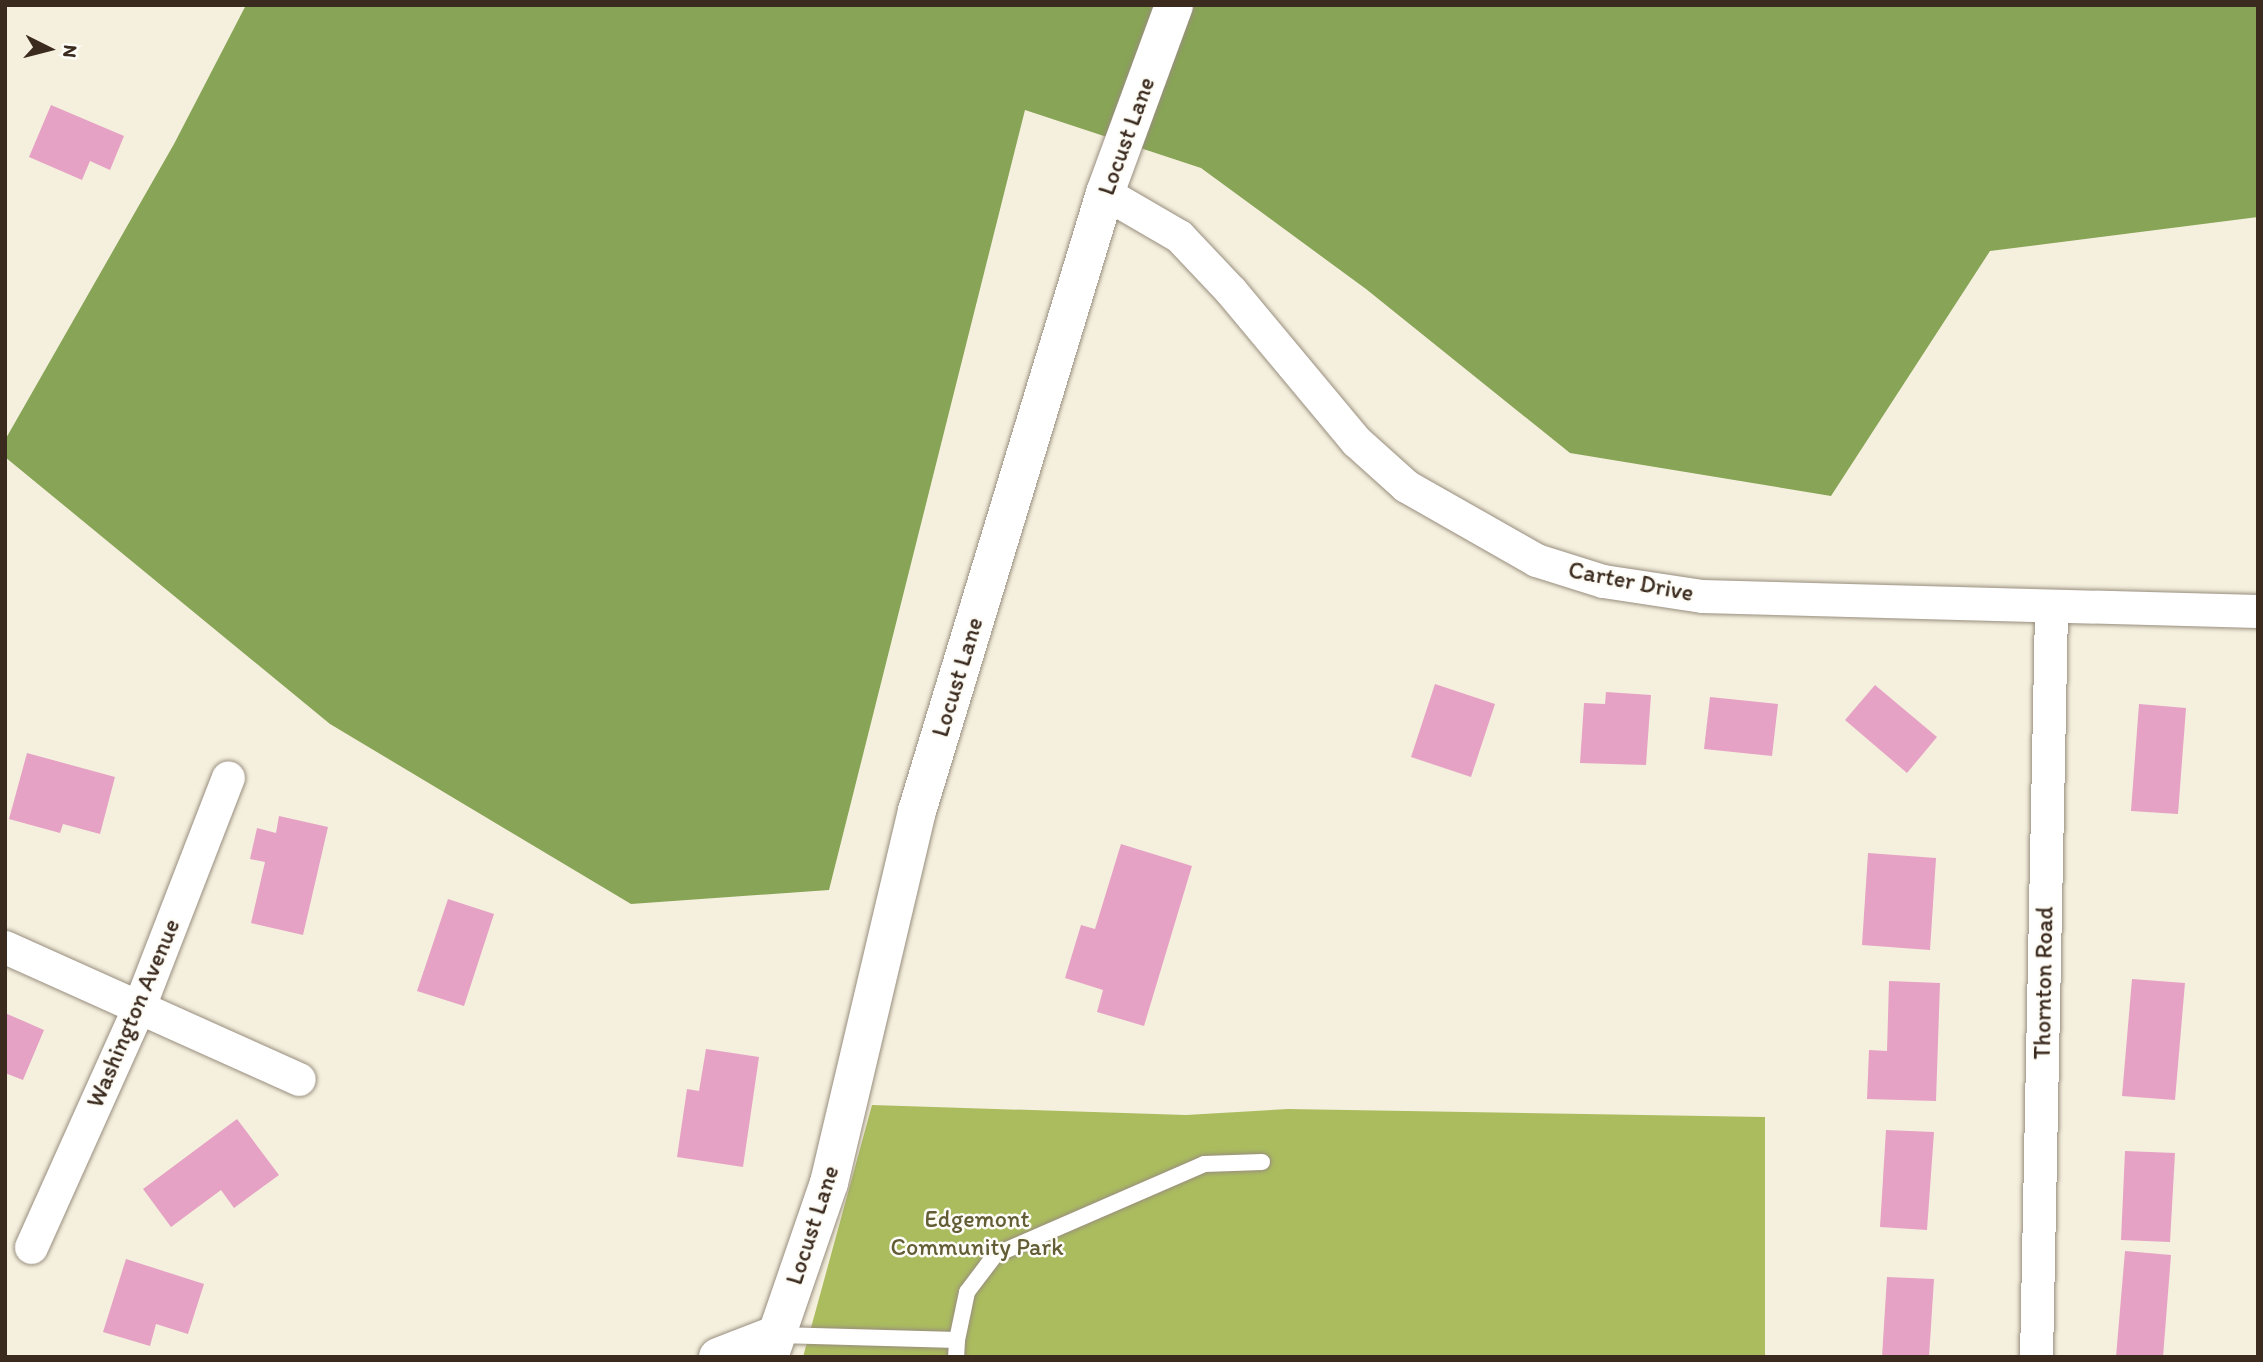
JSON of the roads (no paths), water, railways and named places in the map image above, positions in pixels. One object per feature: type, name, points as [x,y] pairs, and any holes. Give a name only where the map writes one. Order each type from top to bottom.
[{"type":"street","name":"Locust Lane","points":[[772,1346],[829,1183],[917,811],[1105,193],[1174,5]]},
{"type":"street","name":"Carter Drive","points":[[1105,193],[1179,236],[1231,290],[1356,441],[1406,486],[1536,561],[1603,581],[1702,596],[2051,608],[2258,611]]},
{"type":"street","name":"Thornton Road","points":[[2036,1357],[2051,608]]},
{"type":"street","name":"Washington Avenue","points":[[31,1247],[140,1004],[228,777]]},
{"type":"street","points":[[5,947],[140,1004],[299,1079]]},
{"type":"street","points":[[718,1357],[772,1346]]},
{"type":"lane","points":[[956,1357],[967,1293],[995,1255],[1204,1164],[1262,1162]]},
{"type":"lane","points":[[772,1346],[957,1340]]},
{"type":"park label","name":"Edgemont Community Park","points":[[977,1233]]}]
